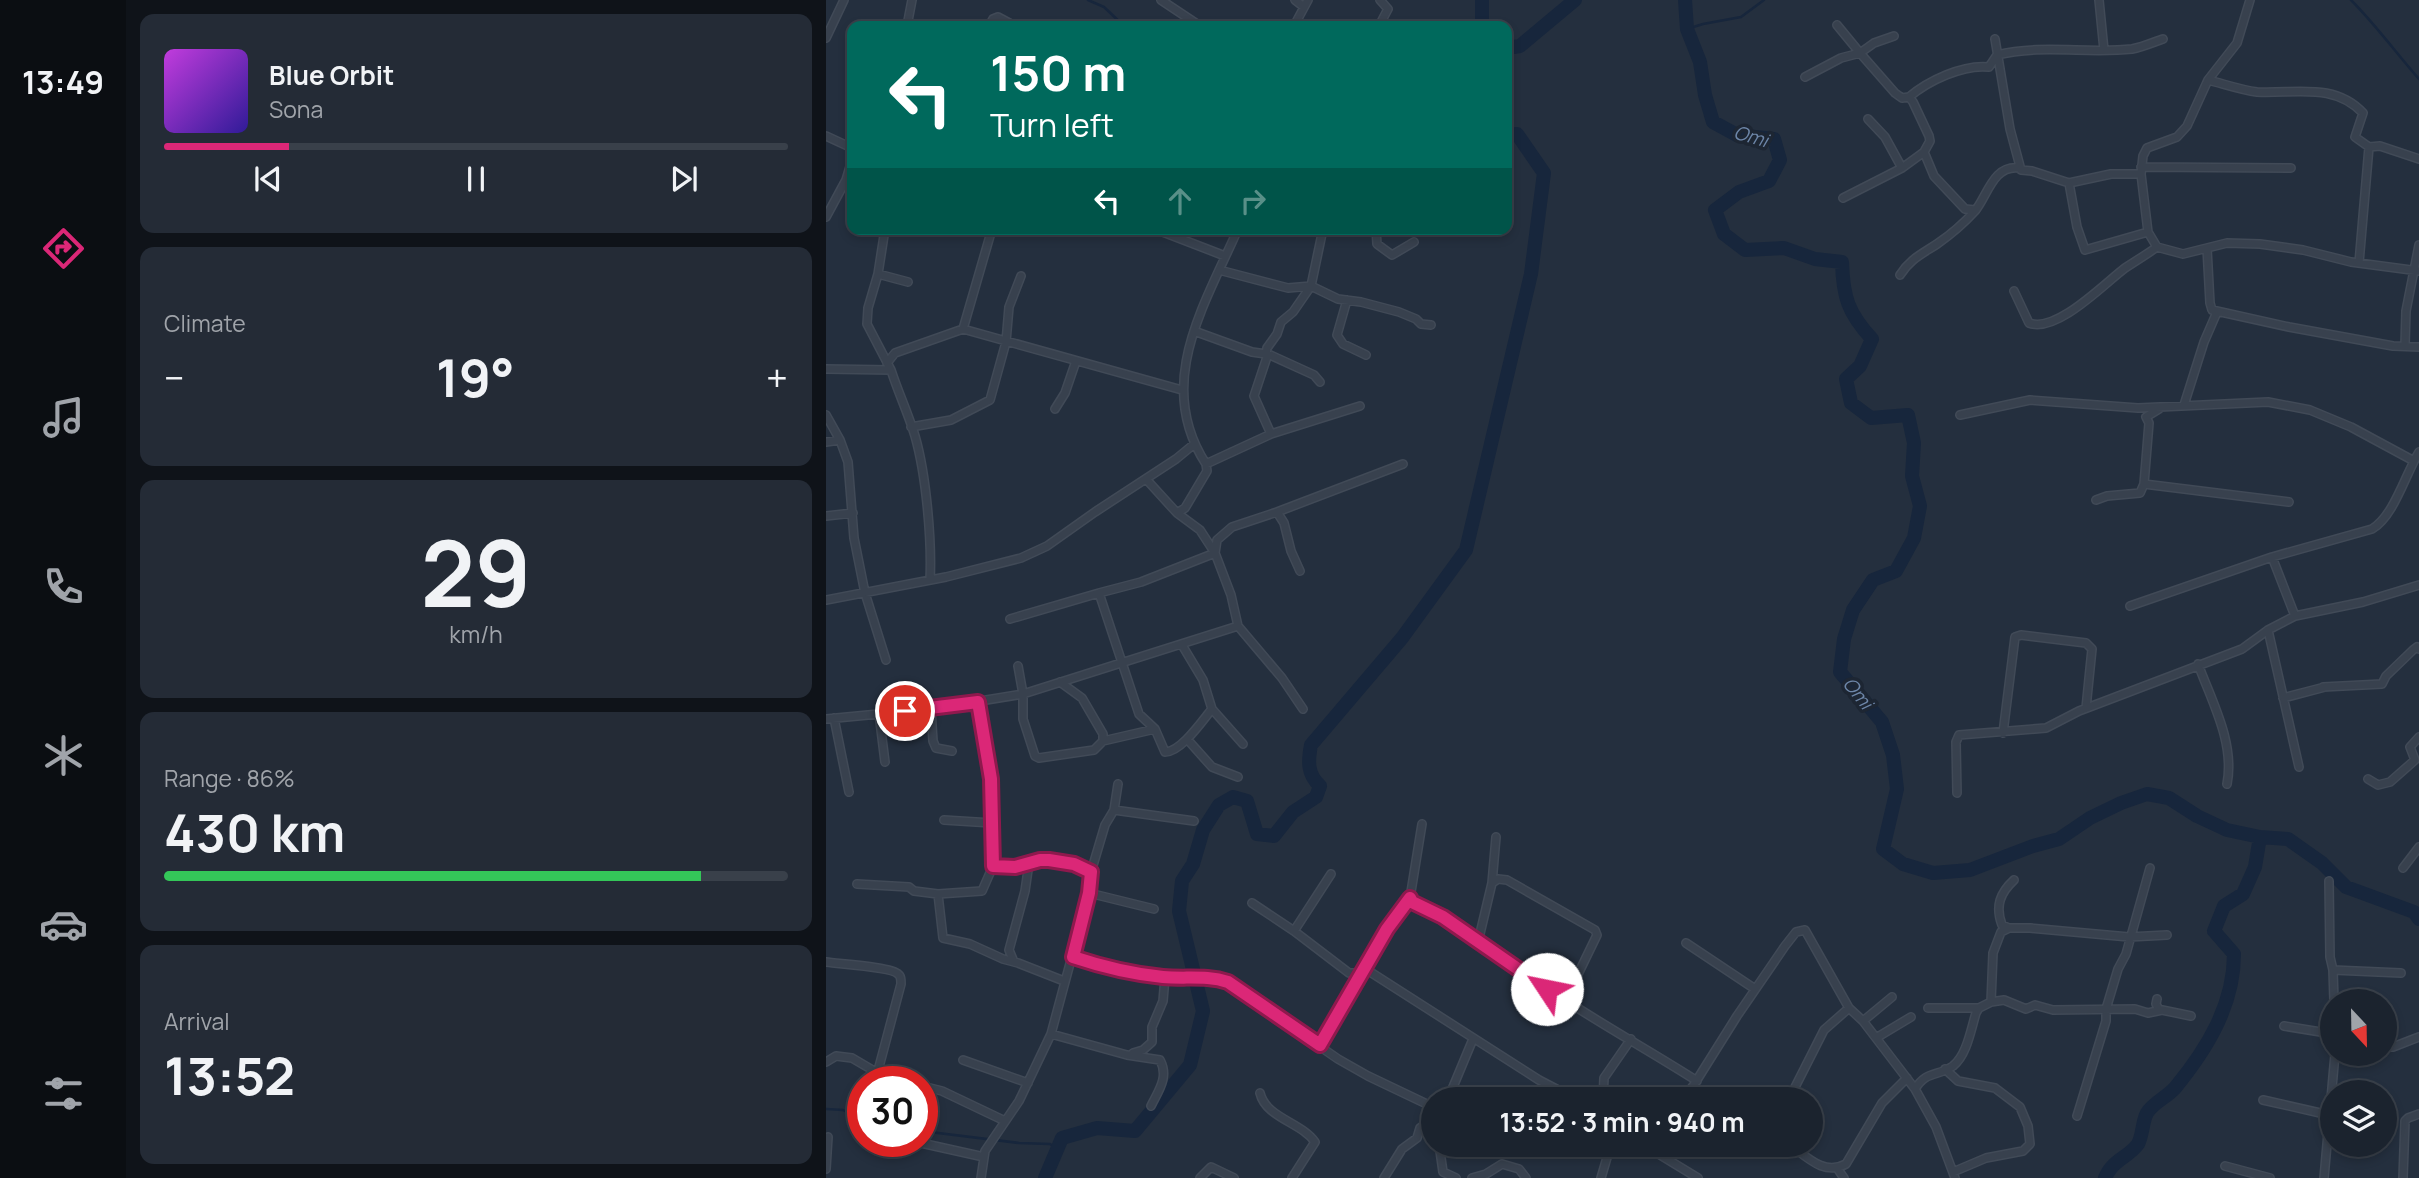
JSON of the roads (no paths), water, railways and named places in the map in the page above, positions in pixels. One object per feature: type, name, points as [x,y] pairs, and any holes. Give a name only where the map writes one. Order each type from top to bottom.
[{"type":"street","points":[[826,38],[844,0]]},
{"type":"street","points":[[908,21],[912,0]]},
{"type":"street","points":[[1161,0],[1192,21]]},
{"type":"street","points":[[1294,0],[1306,4],[1297,21]]},
{"type":"street","points":[[1380,0],[1388,9],[1382,21]]},
{"type":"street","points":[[2099,0],[2104,50]]},
{"type":"street","points":[[2250,0],[2237,43],[2208,80],[2188,126],[2177,137],[2147,148],[2143,156],[2141,170],[2148,232],[2157,247],[2183,254],[2227,243],[2260,244],[2416,271]]},
{"type":"street","points":[[1837,25],[1902,98],[1909,97],[1940,77],[1989,66],[1997,55],[2038,50],[2134,49],[2163,39]]},
{"type":"street","points":[[1805,77],[1841,58],[1860,53],[1874,43],[1894,36]]},
{"type":"street","points":[[1995,39],[2019,168]]},
{"type":"street","points":[[2208,80],[2257,92],[2300,90],[2342,96],[2362,113],[2356,137],[2369,147],[2380,146],[2419,159]]},
{"type":"street","points":[[1843,198],[1902,168],[1924,152],[1930,141],[1929,135],[1909,97]]},
{"type":"street","points":[[1868,119],[1885,137],[1902,168]]},
{"type":"street","points":[[826,136],[847,146]]},
{"type":"street","points":[[2359,263],[2369,147]]},
{"type":"street","points":[[1924,152],[1934,176],[1965,209],[1975,210]]},
{"type":"street","points":[[1900,275],[1911,260],[1939,243],[1975,210],[1998,174],[2013,167],[2069,183],[2141,170],[2291,168]]},
{"type":"street","points":[[826,217],[847,177]]},
{"type":"street","points":[[2069,183],[2077,227],[2085,250],[2148,232]]},
{"type":"street","points":[[884,235],[867,324],[889,366],[915,438],[926,503],[931,557],[930,580]]},
{"type":"street","points":[[963,329],[990,235]]},
{"type":"street","points":[[1171,235],[1225,256]]},
{"type":"street","points":[[1177,513],[1185,508],[1207,471],[1206,464],[1194,445],[1184,414],[1182,390],[1194,331],[1235,235]]},
{"type":"street","points":[[1194,331],[1252,352],[1266,354],[1281,321],[1293,312],[1311,286],[1322,235]]},
{"type":"street","points":[[1376,235],[1377,244],[1392,255],[1413,242]]},
{"type":"street","points":[[2406,345],[2406,312],[2419,245]]},
{"type":"street","points":[[2014,291],[2029,323],[2034,326],[2044,324],[2079,306],[2157,247]]},
{"type":"street","points":[[2207,248],[2210,303],[2217,312],[2393,346],[2419,347]]},
{"type":"street","points":[[1219,270],[1288,289],[1311,286],[1338,299],[1385,307],[1421,324],[1431,325]]},
{"type":"street","points":[[878,275],[908,282]]},
{"type":"street","points":[[911,427],[951,420],[990,400],[1006,342],[1009,307],[1021,276]]},
{"type":"street","points":[[1347,300],[1338,335],[1343,344],[1366,355]]},
{"type":"street","points":[[2183,405],[2217,312]]},
{"type":"street","points":[[889,366],[895,353],[963,329],[1182,390]]},
{"type":"street","points":[[1271,434],[1254,396],[1268,354],[1314,375],[1320,382]]},
{"type":"street","points":[[1055,409],[1065,393],[1076,361]]},
{"type":"street","points":[[826,369],[889,366]]},
{"type":"street","points":[[1960,415],[2030,400],[2138,408],[2268,402],[2310,410],[2351,427],[2414,461]]},
{"type":"street","points":[[1206,464],[1271,434],[1360,406]]},
{"type":"street","points":[[2095,500],[2107,496],[2140,493],[2144,484],[2149,423],[2146,417],[2153,411],[2170,406]]},
{"type":"street","points":[[826,415],[848,462],[854,538],[865,593],[886,660]]},
{"type":"street","points":[[826,442],[840,440]]},
{"type":"street","points":[[826,600],[930,580],[1021,558],[1047,547],[1194,445]]},
{"type":"street","points":[[2130,606],[2272,557],[2372,529],[2381,523],[2419,452]]},
{"type":"street","points":[[1216,553],[1217,540],[1232,527],[1403,464]]},
{"type":"street","points":[[1146,479],[1177,513],[1200,530],[1216,553],[1238,626],[1282,678],[1303,709]]},
{"type":"street","points":[[2144,484],[2289,502]]},
{"type":"street","points":[[1277,512],[1284,523],[1291,551],[1300,571]]},
{"type":"street","points":[[826,516],[853,513]]},
{"type":"street","points":[[1010,619],[1141,582],[1216,553]]},
{"type":"street","points":[[2272,557],[2295,616]]},
{"type":"street","points":[[1957,793],[1956,742],[1959,735],[2046,728],[2086,708],[2242,649],[2295,616],[2363,602],[2419,584]]},
{"type":"street","points":[[1099,593],[1139,714],[1156,729],[1165,752],[1171,752],[1187,739],[1212,709]]},
{"type":"street","points":[[849,792],[830,718],[931,709],[1023,694],[1238,626]]},
{"type":"street","points":[[2269,630],[2299,766]]},
{"type":"street","points":[[2003,733],[2015,637],[2021,635],[2087,643],[2092,649],[2086,708]]},
{"type":"street","points":[[1182,645],[1203,680],[1212,709],[1243,744]]},
{"type":"street","points":[[2283,698],[2324,687],[2382,684],[2386,676],[2413,649],[2419,649]]},
{"type":"street","points":[[2198,664],[2228,746],[2230,771],[2227,784]]},
{"type":"street","points":[[1018,666],[1023,694],[1023,719],[1035,756],[1040,758],[1094,750],[1103,741],[1156,729]]},
{"type":"street","points":[[1060,682],[1082,698],[1103,734],[1103,741]]},
{"type":"street","points":[[857,884],[909,887],[914,891],[938,894],[982,891],[993,866],[991,779],[978,702]]},
{"type":"street","points":[[931,709],[936,748],[952,751]]},
{"type":"street","points":[[879,714],[885,762]]},
{"type":"street","points":[[2368,779],[2378,785],[2390,782],[2417,762],[2410,747],[2419,737]]},
{"type":"street","points":[[1187,739],[1212,767],[1238,777]]},
{"type":"street","points":[[981,1178],[985,1151],[1028,1083],[1051,1034],[1089,893],[1091,872],[1105,825],[1114,810],[1118,784]]},
{"type":"street","points":[[1114,810],[1194,821]]},
{"type":"street","points":[[944,820],[992,823]]},
{"type":"street","points":[[1320,1045],[1399,910],[1410,898],[1422,824]]},
{"type":"street","points":[[1478,942],[1492,883],[1496,837]]},
{"type":"street","points":[[2403,867],[2419,847]]},
{"type":"street","points":[[993,866],[1015,867],[1040,860],[1074,864],[1091,872]]},
{"type":"street","points":[[1014,962],[1009,950],[1030,863]]},
{"type":"street","points":[[2077,1116],[2106,1021],[2105,1009],[2118,969],[2126,954],[2150,868]]},
{"type":"street","points":[[1294,931],[1331,874]]},
{"type":"street","points":[[1492,883],[1497,879],[1507,880],[1595,930],[1597,935],[1565,1001]]},
{"type":"street","points":[[2014,880],[2004,889],[1999,899],[2000,920],[2002,925],[2009,928],[2129,937],[2167,935]]},
{"type":"street","points":[[2329,881],[2330,957],[2334,989]]},
{"type":"street","points":[[1089,893],[1154,909]]},
{"type":"street","points":[[938,894],[943,939],[970,944],[1064,981]]},
{"type":"street","points":[[1410,898],[1412,902],[1443,917],[1565,1001],[1631,1039],[1698,1087]]},
{"type":"street","points":[[1252,903],[1349,972],[1364,968]]},
{"type":"street","points":[[1991,1002],[1993,953],[2001,932],[2009,928]]},
{"type":"street","points":[[1693,1087],[1755,989],[1796,932],[1805,930],[1849,1007],[1863,1021],[1915,1089],[1936,1128],[1954,1175],[1986,1158],[2023,1151],[2030,1144],[2028,1126],[2020,1107],[1995,1088],[1958,1080],[1945,1069]]},
{"type":"street","points":[[1686,943],[1755,989]]},
{"type":"street","points":[[1073,957],[1111,970],[1165,977],[1214,977],[1228,982],[1368,1076],[1421,1101]]},
{"type":"street","points":[[826,962],[887,968],[900,976],[901,984],[879,1066]]},
{"type":"street","points":[[1364,968],[1474,1040],[1552,1087]]},
{"type":"street","points":[[2333,970],[2401,973]]},
{"type":"street","points":[[1127,1055],[1143,1050],[1152,1042],[1153,1027],[1163,1001],[1165,977]]},
{"type":"street","points":[[1863,1021],[1892,997]]},
{"type":"street","points":[[2157,999],[2159,1010]]},
{"type":"street","points":[[1928,1008],[1979,1008],[2004,1000],[2026,1009],[2035,1005],[2053,1010],[2135,1009],[2148,1013],[2159,1010],[2191,1016]]},
{"type":"street","points":[[1795,1087],[1824,1030],[1849,1007]]},
{"type":"street","points":[[1915,1089],[1927,1075],[1954,1065],[1962,1056],[1979,1008]]},
{"type":"street","points":[[1876,1038],[1911,1017]]},
{"type":"street","points":[[2284,1026],[2320,1032]]},
{"type":"street","points":[[1051,1034],[1127,1055],[1160,1060],[1165,1070],[1162,1085],[1151,1106]]},
{"type":"street","points":[[2398,1045],[2419,1037]]},
{"type":"street","points":[[1604,1087],[1604,1077],[1631,1039]]},
{"type":"street","points":[[1453,1087],[1474,1040]]},
{"type":"street","points":[[826,1062],[836,1056],[852,1058],[862,1066]]},
{"type":"street","points":[[963,1060],[1028,1083]]},
{"type":"street","points":[[1808,1157],[1824,1168],[1837,1168],[1846,1164],[1882,1103],[1906,1078]]},
{"type":"street","points":[[938,1090],[1005,1121]]},
{"type":"street","points":[[1260,1093],[1261,1099],[1272,1111],[1309,1135],[1315,1142],[1292,1178]]},
{"type":"street","points":[[2263,1100],[2320,1113]]},
{"type":"street","points":[[2403,1178],[2405,1121],[2419,1114]]},
{"type":"street","points":[[1384,1178],[1402,1149],[1417,1138],[1421,1128]]},
{"type":"street","points":[[826,1169],[828,1138]]},
{"type":"street","points":[[938,1144],[984,1157]]},
{"type":"street","points":[[1441,1157],[1443,1172],[1456,1178]]},
{"type":"street","points":[[1601,1178],[1607,1157]]},
{"type":"street","points":[[1667,1157],[1698,1178]]},
{"type":"street","points":[[2324,1178],[2326,1157]]},
{"type":"street","points":[[1472,1178],[1486,1174],[1502,1164],[1519,1169],[1526,1178]]},
{"type":"street","points":[[2225,1166],[2270,1178]]},
{"type":"street","points":[[1200,1178],[1211,1167],[1234,1178]]},
{"type":"street","points":[[1837,1168],[1844,1178]]},
{"type":"waterway","points":[[1088,0],[1104,7],[1119,21]]},
{"type":"waterway","name":"Omi","points":[[1482,0],[1482,21]]},
{"type":"waterway","name":"Omi","points":[[1512,47],[1520,46],[1575,0]]},
{"type":"waterway","name":"Omi","points":[[1685,0],[1687,29],[1700,62],[1705,95],[1713,122],[1737,135],[1774,139],[1780,160],[1769,181],[1739,192],[1715,210],[1724,234],[1745,250],[1784,248],[1815,259],[1842,262],[1848,304],[1857,321],[1872,339],[1860,366],[1846,379],[1851,403],[1871,418],[1908,415],[1914,443],[1912,476],[1920,506],[1914,538],[1896,571],[1873,580],[1853,610],[1844,639],[1840,672],[1882,722],[1893,755],[1897,789],[1883,849],[1903,864],[1933,873],[1970,870],[2059,839],[2090,818],[2147,794],[2169,798],[2197,816],[2227,830],[2260,837],[2288,839],[2322,863],[2346,887],[2414,912],[2419,919]]},
{"type":"waterway","points":[[1687,29],[1741,17],[1764,0]]},
{"type":"waterway","points":[[2351,0],[2419,79]]},
{"type":"waterway","points":[[1045,1178],[1062,1138],[1097,1128],[1135,1131],[1190,1065],[1203,1011],[1179,911],[1182,881],[1193,864],[1203,830],[1219,805],[1233,797],[1247,801],[1257,834],[1274,836],[1293,812],[1316,797],[1320,786],[1310,767],[1311,745],[1402,638],[1466,550],[1531,274],[1544,173],[1517,134],[1512,134]]},
{"type":"waterway","name":"Omi","points":[[2105,1178],[2112,1167],[2138,1144],[2147,1113],[2175,1088],[2198,1058],[2224,1009],[2233,973],[2234,954],[2214,931],[2224,906],[2243,894],[2255,867],[2260,837]]},
{"type":"waterway","points":[[826,1109],[847,1112]]},
{"type":"waterway","points":[[938,1133],[1050,1144],[1057,1149]]}]
